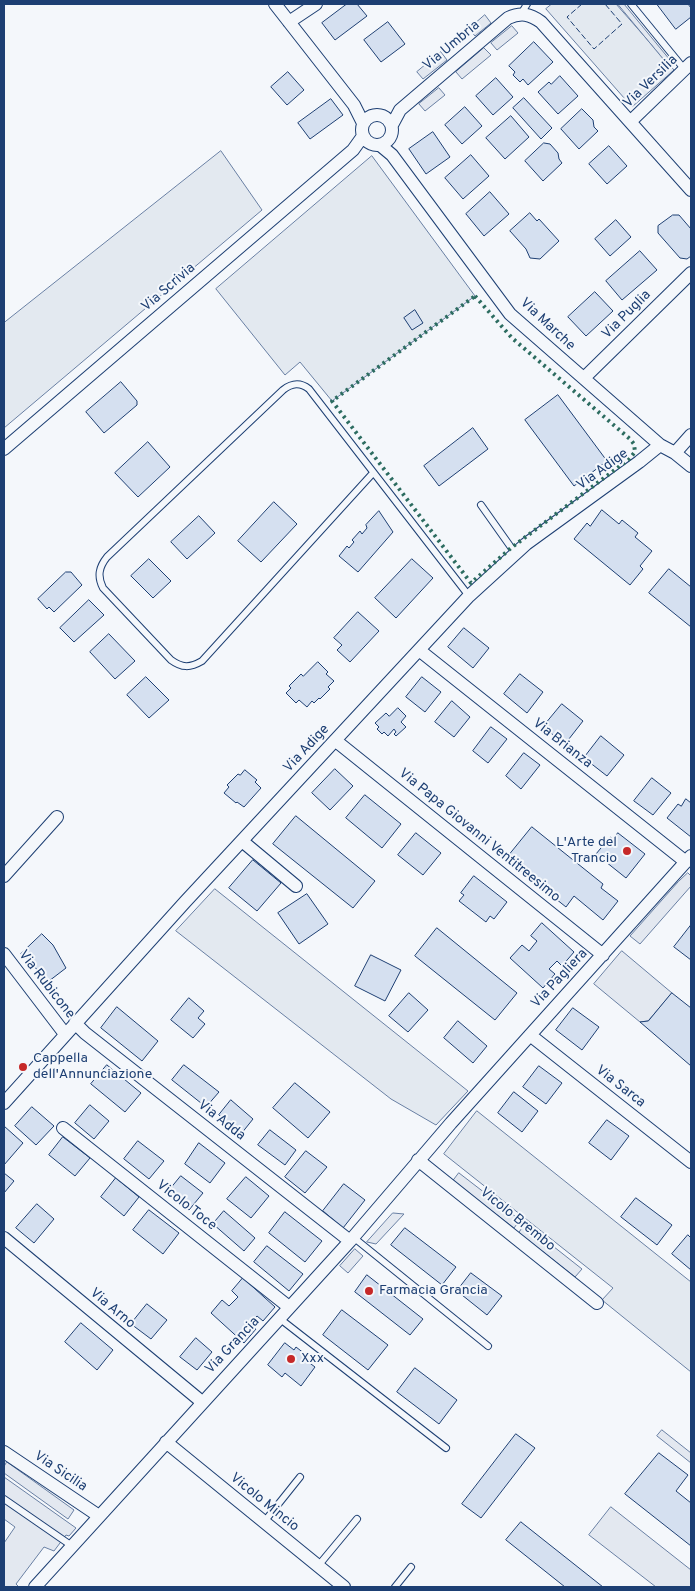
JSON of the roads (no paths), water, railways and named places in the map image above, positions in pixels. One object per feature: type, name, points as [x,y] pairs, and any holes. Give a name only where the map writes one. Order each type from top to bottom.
[{"type":"street","name":"Via Marche","points":[[275,4],[354,105],[372,134],[392,155],[510,314],[660,445],[675,453],[691,466]]},
{"type":"street","points":[[290,22],[316,4]]},
{"type":"street","name":"Via Umbria","points":[[388,120],[508,18],[524,9],[541,22],[691,190]]},
{"type":"street","name":"Via Versilia","points":[[631,121],[688,67]]},
{"type":"street","points":[[376,114],[388,120],[392,132],[372,134],[376,114]]},
{"type":"street","name":"Via Scrivia","points":[[4,449],[372,134]]},
{"type":"street","name":"Via Puglia","points":[[584,378],[691,273]]},
{"type":"street","points":[[675,453],[691,435]]},
{"type":"street","name":"Via Adige","points":[[4,1103],[75,1023],[469,596],[515,553],[660,445]]},
{"type":"street","name":"Via Brianza","points":[[419,650],[689,859]]},
{"type":"street","name":"Via Papa Giovanni Ventitreesimo","points":[[336,741],[603,955]]},
{"type":"street","points":[[4,876],[58,817]]},
{"type":"street","points":[[242,841],[296,886]]},
{"type":"street","name":"Via Pagliera","points":[[451,1123],[689,859]]},
{"type":"street","name":"Via Rubicone","points":[[4,954],[65,1034]]},
{"type":"street","name":"Via Adda","points":[[75,1023],[85,1033],[351,1239]]},
{"type":"street","name":"Via Sarca","points":[[530,1035],[691,1162]]},
{"type":"street","name":"Via Grancia","points":[[35,1587],[351,1239],[451,1123]]},
{"type":"street","name":"Vicolo Toce","points":[[63,1128],[289,1307]]},
{"type":"street","name":"Vicolo Brembo","points":[[418,1160],[597,1303]]},
{"type":"street","name":"Via Arno","points":[[4,1238],[202,1402]]},
{"type":"street","name":"Vicolo Mincio","points":[[166,1442],[344,1587]]},
{"type":"street","name":"Via Sicilia","points":[[4,1452],[99,1516]]},
{"type":"lane","points":[[631,4],[688,67]]},
{"type":"lane","points":[[373,473],[202,662],[198,664],[184,667],[171,660],[103,588],[100,581],[100,569],[107,557],[283,390],[293,384],[304,385],[309,389],[469,596]]},
{"type":"lane","points":[[480,505],[515,553]]},
{"type":"lane","points":[[351,1239],[488,1346]]},
{"type":"lane","points":[[280,1318],[446,1448]]},
{"type":"lane","points":[[264,1522],[300,1477]]},
{"type":"lane","points":[[4,1499],[72,1546]]},
{"type":"lane","points":[[318,1566],[357,1519]]},
{"type":"lane","points":[[395,1587],[411,1567]]},
{"type":"place","name":"L'Arte del Trancio","points":[[627,851]]},
{"type":"place","name":"Cappella dell'Annunciazione","points":[[23,1067]]},
{"type":"place","name":"Farmacia Grancia","points":[[369,1291]]},
{"type":"place","name":"Xxx","points":[[291,1359]]}]
